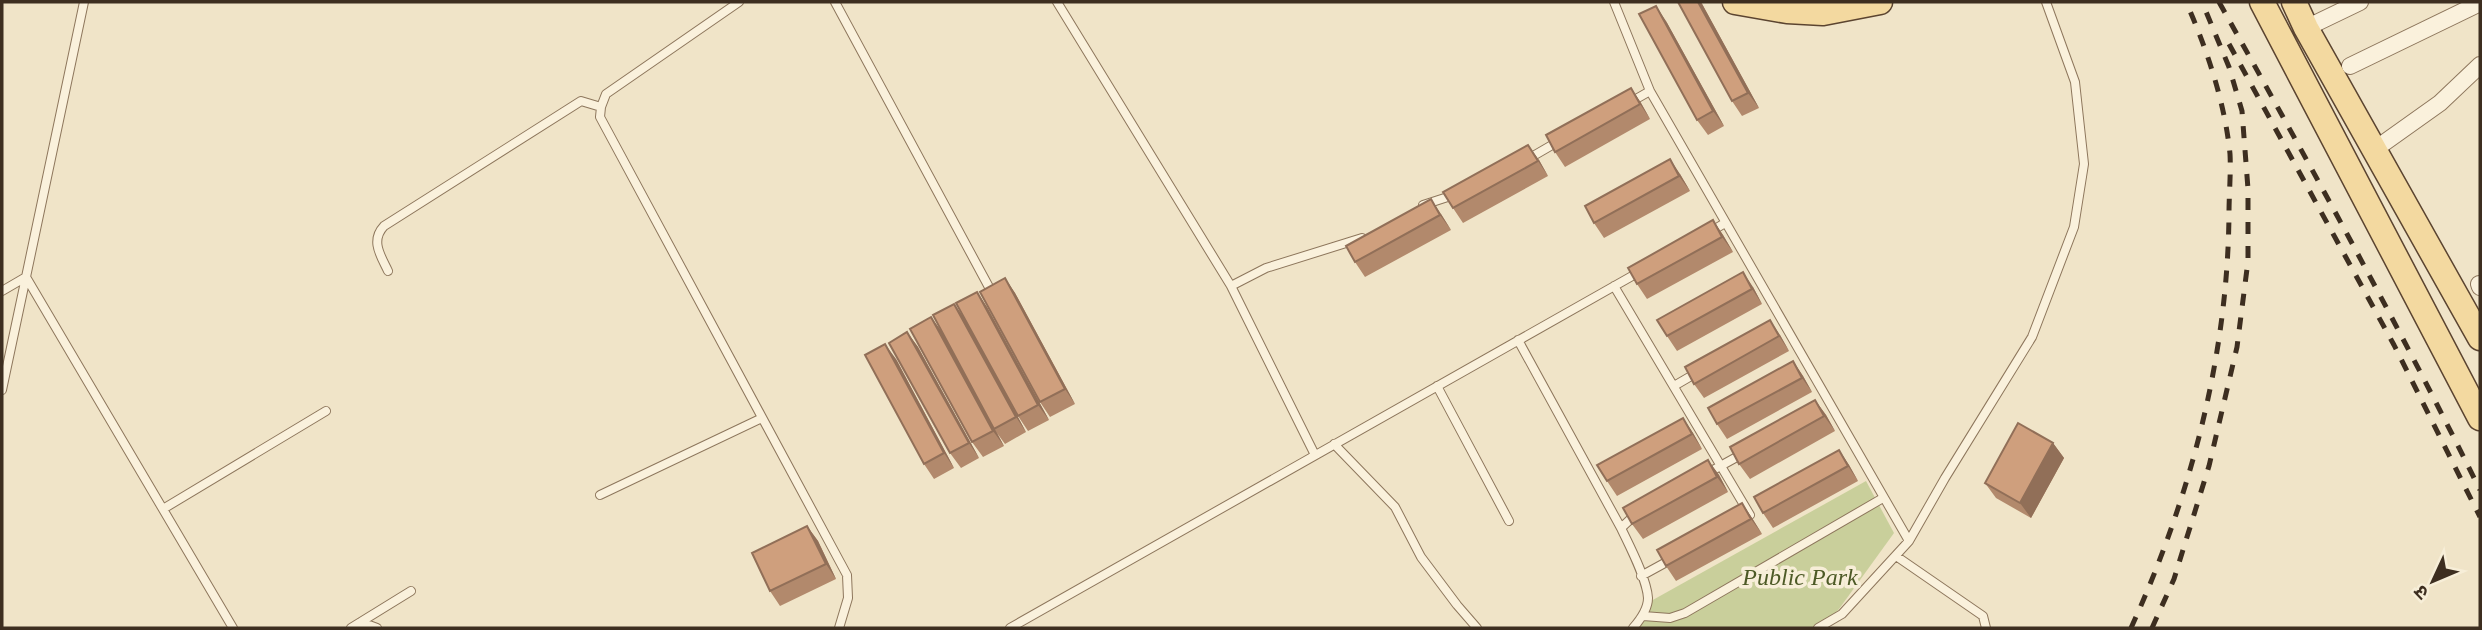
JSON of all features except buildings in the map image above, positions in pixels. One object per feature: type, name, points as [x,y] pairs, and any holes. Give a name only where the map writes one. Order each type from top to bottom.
[{"type":"main road","points":[[1735,2],[1787,11],[1823,13],[1880,2]]},
{"type":"main road","points":[[2262,2],[2479,412]]},
{"type":"main road","points":[[2294,2],[2480,338]]},
{"type":"street","points":[[2306,28],[2360,2]]},
{"type":"street","points":[[2350,66],[2480,4]]},
{"type":"street","points":[[2374,150],[2440,103],[2480,65]]},
{"type":"lane","points":[[2,390],[84,2]]},
{"type":"lane","points":[[739,2],[606,94],[600,117],[847,575],[848,598],[839,628]]},
{"type":"lane","points":[[835,2],[990,289]]},
{"type":"lane","points":[[1057,2],[1231,286],[1315,455]]},
{"type":"lane","points":[[1614,2],[1650,91],[1909,541]]},
{"type":"lane","points":[[1818,628],[1842,614],[1909,541],[2032,337],[2074,227],[2084,164],[2075,82],[2046,2]]},
{"type":"lane","points":[[1616,110],[1650,91]]},
{"type":"lane","points":[[388,271],[376,242],[384,226],[581,101],[601,107]]},
{"type":"lane","points":[[1514,166],[1571,135]]},
{"type":"lane","points":[[1415,211],[1426,203],[1470,190]]},
{"type":"lane","points":[[1703,236],[1725,223]]},
{"type":"lane","points":[[1231,286],[1266,268],[1321,253],[1368,236]]},
{"type":"lane","points":[[1010,628],[1648,267]]},
{"type":"lane","points":[[2,291],[26,277]]},
{"type":"lane","points":[[26,277],[233,628]]},
{"type":"lane","points":[[1614,286],[1750,516]]},
{"type":"lane","points":[[1770,330],[1782,323]]},
{"type":"lane","points":[[1518,340],[1636,560],[1648,598],[1643,616],[1633,628]]},
{"type":"lane","points":[[2,355],[7,365]]},
{"type":"lane","points":[[1674,386],[1710,365]]},
{"type":"lane","points":[[1437,386],[1509,521]]},
{"type":"lane","points":[[1817,412],[1829,405]]},
{"type":"lane","points":[[163,509],[326,411]]},
{"type":"lane","points":[[600,495],[762,418]]},
{"type":"lane","points":[[1334,444],[1395,507],[1421,557],[1478,628]]},
{"type":"lane","points":[[1698,479],[1756,446]]},
{"type":"lane","points":[[1846,461],[1858,454]]},
{"type":"lane","points":[[1643,616],[1671,618],[1685,613],[1883,498]]},
{"type":"lane","points":[[1738,523],[1762,509]]},
{"type":"lane","points":[[1621,528],[1631,516],[1642,510]]},
{"type":"lane","points":[[1641,576],[1678,556]]},
{"type":"lane","points":[[1896,556],[1983,616],[1986,628]]},
{"type":"lane","points":[[351,628],[411,591]]},
{"type":"lane","points":[[362,622],[377,628]]},
{"type":"green space","name":"Public Park","points":[[1866,481],[1894,533],[1822,628],[1637,628],[1651,601]]},
{"type":"railway","points":[[2131,628],[2171,529],[2202,426],[2222,320],[2227,267],[2230,169],[2228,135],[2214,76],[2186,2]]},
{"type":"railway","points":[[2152,628],[2174,579],[2209,466],[2237,347],[2248,261],[2248,189],[2242,111],[2229,67],[2202,2]]},
{"type":"railway","points":[[2219,2],[2320,183],[2480,490]]},
{"type":"railway","points":[[2229,44],[2394,345],[2480,517]]}]
